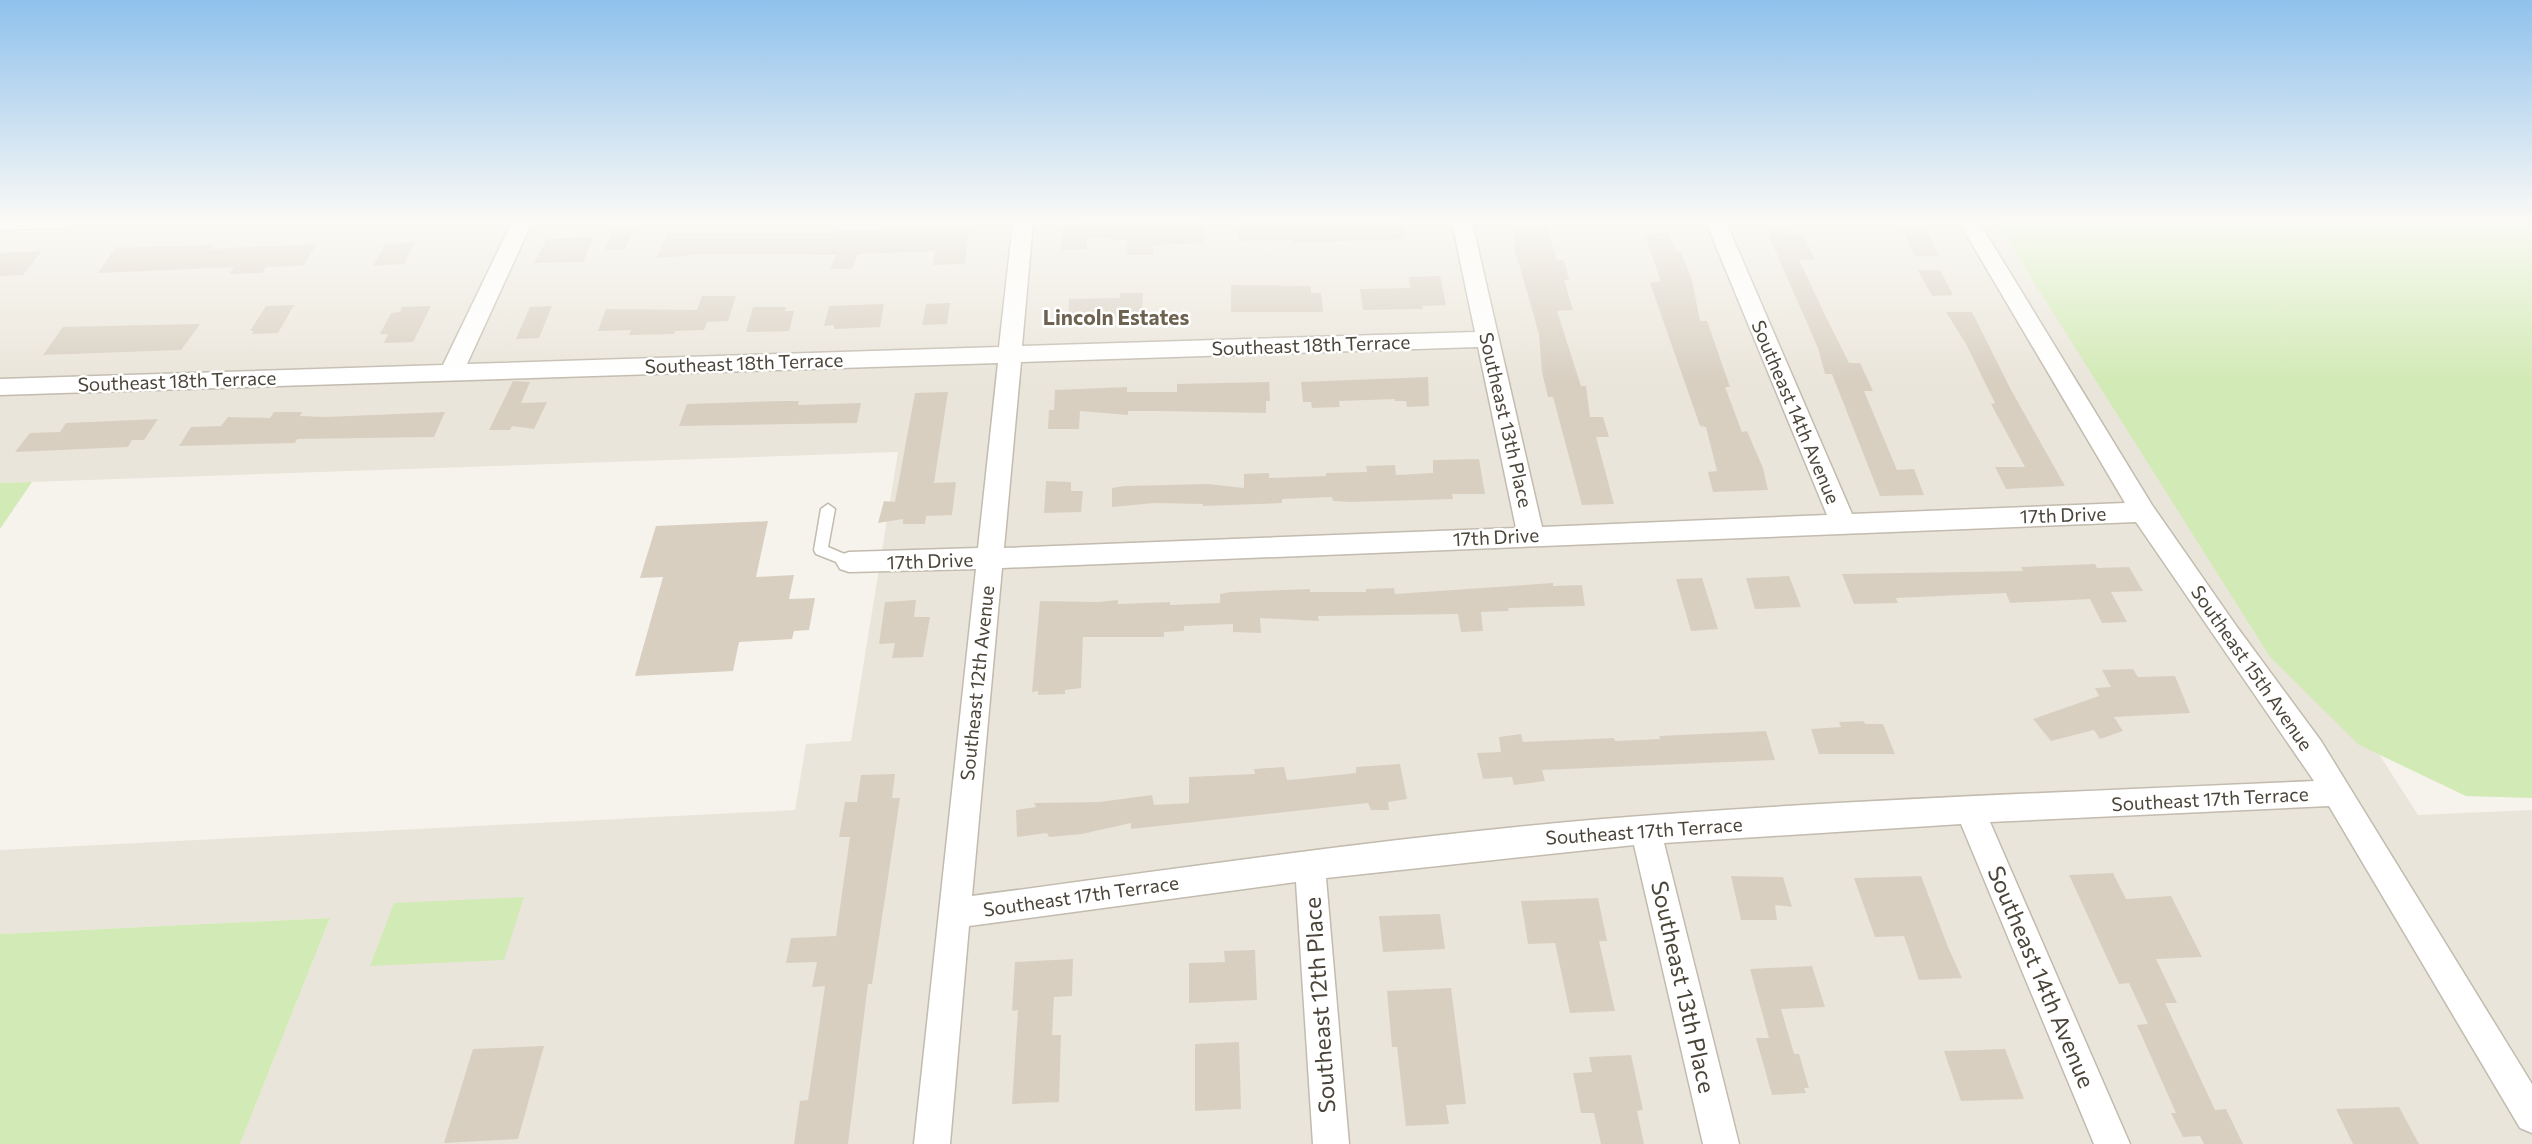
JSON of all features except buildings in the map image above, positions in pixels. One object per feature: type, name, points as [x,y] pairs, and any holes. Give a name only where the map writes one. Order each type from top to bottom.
[{"type":"street","points":[[452,371],[497,275]]},
{"type":"street","name":"Southeast 12th Avenue","points":[[932,1144],[1018,275]]},
{"type":"street","name":"Southeast 13th Place","points":[[1474,275],[1531,536]]},
{"type":"street","name":"Southeast 14th Avenue","points":[[1739,275],[1844,525]]},
{"type":"street","name":"Southeast 15th Avenue","points":[[2001,275],[2143,512],[2227,635],[2311,750],[2532,1116]]},
{"type":"street","name":"Southeast 18th Terrace","points":[[0,387],[1488,339]]},
{"type":"street","name":"17th Drive","points":[[849,562],[990,559],[2143,512]]},
{"type":"street","name":"Southeast 17th Terrace","points":[[955,913],[1310,866],[1589,834],[1970,810],[2337,793]]},
{"type":"street","name":"Southeast 14th Avenue","points":[[1970,810],[2112,1144]]},
{"type":"street","name":"Southeast 13th Place","points":[[1646,830],[1721,1144]]},
{"type":"street","name":"Southeast 12th Place","points":[[1310,866],[1331,1144]]},
{"type":"lane","points":[[828,509],[821,550],[849,562]]},
{"type":"shaded area","points":[[0,275],[2073,275],[2418,815],[2532,810],[2532,1144],[240,1144],[330,918],[0,934],[0,850],[795,810],[806,744],[851,741],[898,452],[0,483]]},
{"type":"green space","points":[[2030,275],[2532,275],[2532,798],[2466,796],[2359,745],[2270,657]]},
{"type":"green space","points":[[32,482],[0,529],[0,483]]},
{"type":"green space","points":[[524,897],[504,960],[370,966],[394,903]]},
{"type":"green space","points":[[330,918],[240,1144],[0,1144],[0,934]]},
{"type":"district","name":"Lincoln Estates","points":[[1116,318]]}]
